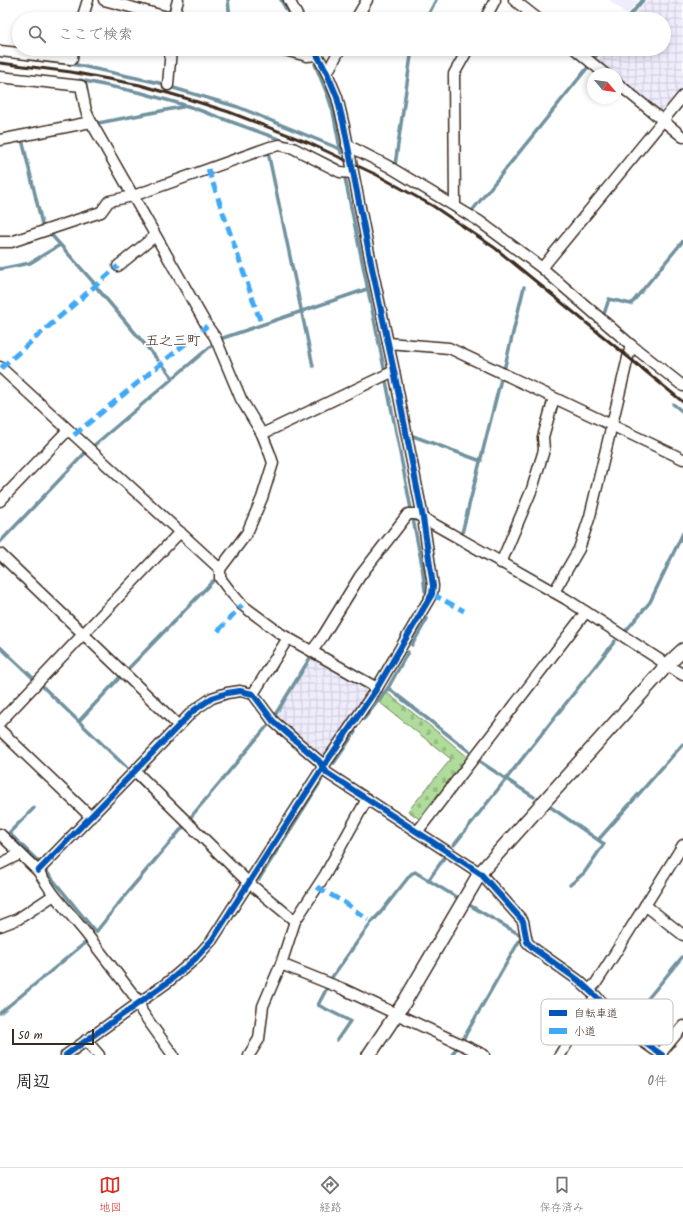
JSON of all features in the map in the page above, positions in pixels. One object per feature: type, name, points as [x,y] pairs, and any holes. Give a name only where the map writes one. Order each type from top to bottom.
[{"type":"street","points":[[84,12],[88,0]]},
{"type":"street","points":[[104,0],[148,12]]},
{"type":"street","points":[[175,12],[178,0]]},
{"type":"street","points":[[289,0],[295,12]]},
{"type":"street","points":[[360,12],[367,0]]},
{"type":"street","points":[[488,12],[495,0]]},
{"type":"street","points":[[514,0],[529,12]]},
{"type":"street","points":[[0,51],[12,52]]},
{"type":"street","points":[[45,56],[72,59],[72,56]]},
{"type":"street","points":[[168,85],[170,56]]},
{"type":"street","points":[[66,1055],[168,982],[195,959],[212,940],[323,767],[377,688],[432,594],[433,586],[416,515],[394,371],[337,97],[318,56]]},
{"type":"street","points":[[327,73],[336,56]]},
{"type":"street","points":[[455,206],[454,74],[464,56]]},
{"type":"street","points":[[584,56],[599,68]]},
{"type":"street","points":[[0,76],[81,86],[86,111],[90,122],[215,337],[241,399],[262,434],[272,463],[262,498],[246,533],[220,569],[220,578],[242,604],[281,634],[377,688]]},
{"type":"street","points":[[623,88],[683,137]]},
{"type":"street","points":[[542,268],[683,96]]},
{"type":"street","points":[[0,140],[90,122]]},
{"type":"street","points":[[0,242],[11,242],[100,212],[108,201],[133,196],[270,146],[280,145],[293,148],[340,172],[352,173]]},
{"type":"street","points":[[347,145],[388,166],[479,221],[542,268],[632,345],[683,386]]},
{"type":"street","points":[[118,266],[155,236]]},
{"type":"street","points":[[388,343],[449,348],[683,459]]},
{"type":"street","points":[[554,592],[579,549],[590,516],[632,345]]},
{"type":"street","points":[[0,367],[220,569]]},
{"type":"street","points":[[262,434],[394,371]]},
{"type":"street","points":[[501,563],[532,489],[544,450],[543,438],[554,398]]},
{"type":"street","points":[[0,501],[68,430]]},
{"type":"street","points":[[416,515],[554,592],[683,675]]},
{"type":"street","points":[[312,652],[360,576],[416,515]]},
{"type":"street","points":[[0,722],[180,532]]},
{"type":"street","points":[[0,554],[179,726]]},
{"type":"street","points":[[417,832],[586,612]]},
{"type":"street","points":[[254,694],[288,638]]},
{"type":"street","points":[[369,1055],[396,1014],[480,873],[667,665],[683,650]]},
{"type":"street","points":[[38,872],[193,711],[212,698],[240,690],[254,694],[273,721],[319,760],[327,773],[480,873],[523,921],[527,942],[532,948],[578,980],[599,999]]},
{"type":"street","points":[[0,730],[91,817]]},
{"type":"street","points":[[135,771],[249,883],[295,921]]},
{"type":"street","points":[[249,1055],[259,1039],[263,1006],[281,964],[295,921],[325,874],[367,799]]},
{"type":"street","points":[[0,834],[38,872],[54,895],[85,932],[139,1002],[142,1012],[173,1055]]},
{"type":"street","points":[[589,999],[596,983],[683,845]]},
{"type":"street","points":[[0,864],[20,854]]},
{"type":"street","points":[[0,926],[18,920],[54,895]]},
{"type":"street","points":[[645,905],[683,935]]},
{"type":"street","points":[[281,964],[343,989],[484,1055]]},
{"type":"street","points":[[673,1039],[683,1026]]},
{"type":"street","points":[[86,1040],[99,1055]]},
{"type":"street","points":[[560,1055],[565,1045]]},
{"type":"street","points":[[648,1045],[661,1054],[668,1045]]},
{"type":"shaded area","points":[[609,0],[639,0],[629,12],[624,12]]},
{"type":"shaded area","points":[[647,0],[683,0],[683,93],[664,115],[623,85],[623,68],[601,68],[595,63],[600,56],[671,56],[671,12],[637,12]]},
{"type":"shaded area","points":[[313,657],[364,687],[367,691],[324,757],[319,758],[274,719]]},
{"type":"green space","points":[[387,693],[469,758],[421,820],[408,811],[451,759],[379,702]]},
{"type":"waterway","points":[[228,0],[229,12]]},
{"type":"waterway","points":[[281,0],[288,12]]},
{"type":"waterway","points":[[430,12],[436,0]]},
{"type":"waterway","points":[[633,12],[643,0]]},
{"type":"waterway","points":[[395,165],[411,56]]},
{"type":"waterway","points":[[28,59],[77,65],[164,84]]},
{"type":"waterway","points":[[315,64],[333,112],[341,153]]},
{"type":"waterway","points":[[471,212],[588,67]]},
{"type":"waterway","points":[[80,80],[142,93],[188,106],[284,141]]},
{"type":"waterway","points":[[170,87],[238,107],[340,149]]},
{"type":"waterway","points":[[93,124],[187,106]]},
{"type":"waterway","points":[[22,139],[42,224]]},
{"type":"waterway","points":[[309,151],[340,166]]},
{"type":"waterway","points":[[268,152],[313,366]]},
{"type":"waterway","points":[[345,178],[384,368]]},
{"type":"waterway","points":[[48,231],[94,283]]},
{"type":"waterway","points":[[603,317],[609,299],[631,304],[683,241]]},
{"type":"waterway","points":[[0,269],[30,263],[60,245]]},
{"type":"waterway","points":[[504,370],[524,287]]},
{"type":"waterway","points":[[97,288],[158,360]]},
{"type":"waterway","points":[[217,340],[367,289]]},
{"type":"waterway","points":[[92,447],[212,345]]},
{"type":"waterway","points":[[162,364],[173,378]]},
{"type":"waterway","points":[[462,533],[501,379]]},
{"type":"waterway","points":[[386,381],[422,565],[425,591]]},
{"type":"waterway","points":[[673,404],[683,412]]},
{"type":"waterway","points":[[413,436],[481,461]]},
{"type":"waterway","points":[[0,542],[86,452]]},
{"type":"waterway","points":[[624,633],[650,602],[683,533]]},
{"type":"waterway","points":[[127,670],[213,581]]},
{"type":"waterway","points":[[412,645],[427,619]]},
{"type":"waterway","points":[[454,845],[615,641]]},
{"type":"waterway","points":[[0,647],[34,679]]},
{"type":"waterway","points":[[388,688],[408,652]]},
{"type":"waterway","points":[[275,715],[310,658]]},
{"type":"waterway","points":[[79,721],[122,675]]},
{"type":"waterway","points":[[40,684],[127,768]]},
{"type":"waterway","points":[[364,719],[388,688],[470,752]]},
{"type":"waterway","points":[[190,818],[268,725]]},
{"type":"waterway","points":[[334,763],[355,732]]},
{"type":"waterway","points":[[599,839],[683,744]]},
{"type":"waterway","points":[[476,759],[534,797]]},
{"type":"waterway","points":[[135,778],[149,792]]},
{"type":"waterway","points":[[259,879],[321,781]]},
{"type":"waterway","points":[[549,806],[604,844],[584,873],[570,885]]},
{"type":"waterway","points":[[34,808],[9,833],[41,864]]},
{"type":"waterway","points":[[96,932],[183,827]]},
{"type":"waterway","points":[[428,881],[444,858]]},
{"type":"waterway","points":[[46,871],[94,930]]},
{"type":"waterway","points":[[330,980],[370,924],[411,874],[415,872],[456,897]]},
{"type":"waterway","points":[[462,1041],[522,936],[471,906]]},
{"type":"waterway","points":[[0,1013],[85,943]]},
{"type":"waterway","points":[[648,999],[683,956]]},
{"type":"waterway","points":[[328,986],[318,1005],[350,1021],[337,1040]]},
{"type":"waterway","points":[[452,1055],[457,1047]]},
{"type":"railway","points":[[0,63],[71,72],[140,85],[185,98],[229,112],[309,143],[377,175],[433,206],[495,248],[683,402]]},
{"type":"marked path","points":[[208,169],[261,323]]},
{"type":"marked path","points":[[1,368],[118,266]]},
{"type":"marked path","points":[[74,435],[207,326]]},
{"type":"marked path","points":[[432,594],[464,611]]},
{"type":"marked path","points":[[218,631],[242,605]]},
{"type":"marked path","points":[[317,887],[345,903],[368,920]]},
{"type":"cycle path","points":[[66,1055],[168,982],[195,959],[212,940],[323,767],[377,688],[432,594],[433,586],[423,518],[344,126],[337,97],[318,56]]},
{"type":"cycle path","points":[[38,871],[193,711],[212,698],[227,693],[240,691],[253,694],[273,721],[319,761],[327,773],[480,873],[523,921],[527,942],[533,948],[578,980],[599,999]]},
{"type":"cycle path","points":[[648,1045],[662,1055]]},
{"type":"district","name":"五之三町","points":[[173,341]]}]
